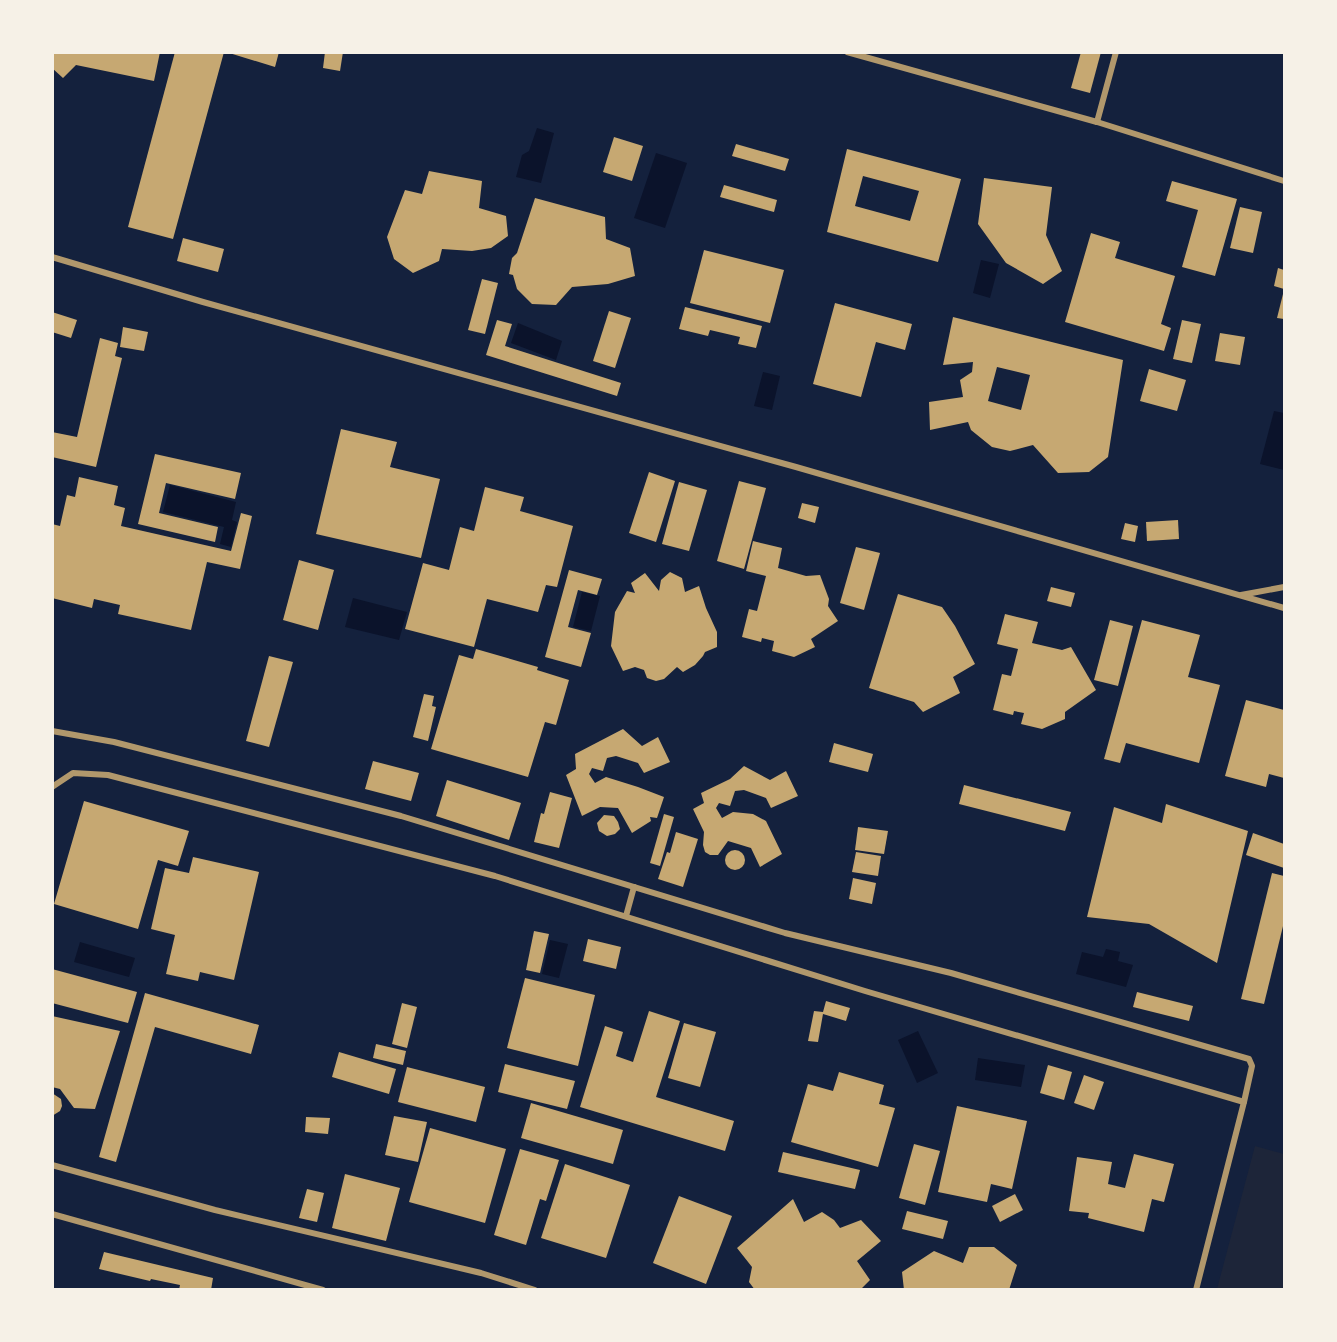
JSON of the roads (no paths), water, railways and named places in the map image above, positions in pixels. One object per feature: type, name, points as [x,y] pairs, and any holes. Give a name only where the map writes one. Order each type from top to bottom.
[{"type":"street","points":[[847,52],[1096,122],[1284,181]]},
{"type":"street","points":[[1096,122],[1116,52]]},
{"type":"street","points":[[52,257],[203,302],[796,467],[1284,608]]},
{"type":"street","points":[[1238,595],[1284,587]]},
{"type":"street","points":[[52,731],[114,742],[401,816],[785,933],[951,973],[1249,1059],[1252,1066],[1244,1102],[1196,1290]]},
{"type":"street","points":[[52,787],[72,773],[108,775],[495,876],[876,994],[1244,1102]]},
{"type":"street","points":[[626,916],[634,886]]},
{"type":"street","points":[[52,1166],[215,1210],[481,1273],[515,1287],[535,1290]]},
{"type":"street","points":[[52,1214],[323,1290]]}]
